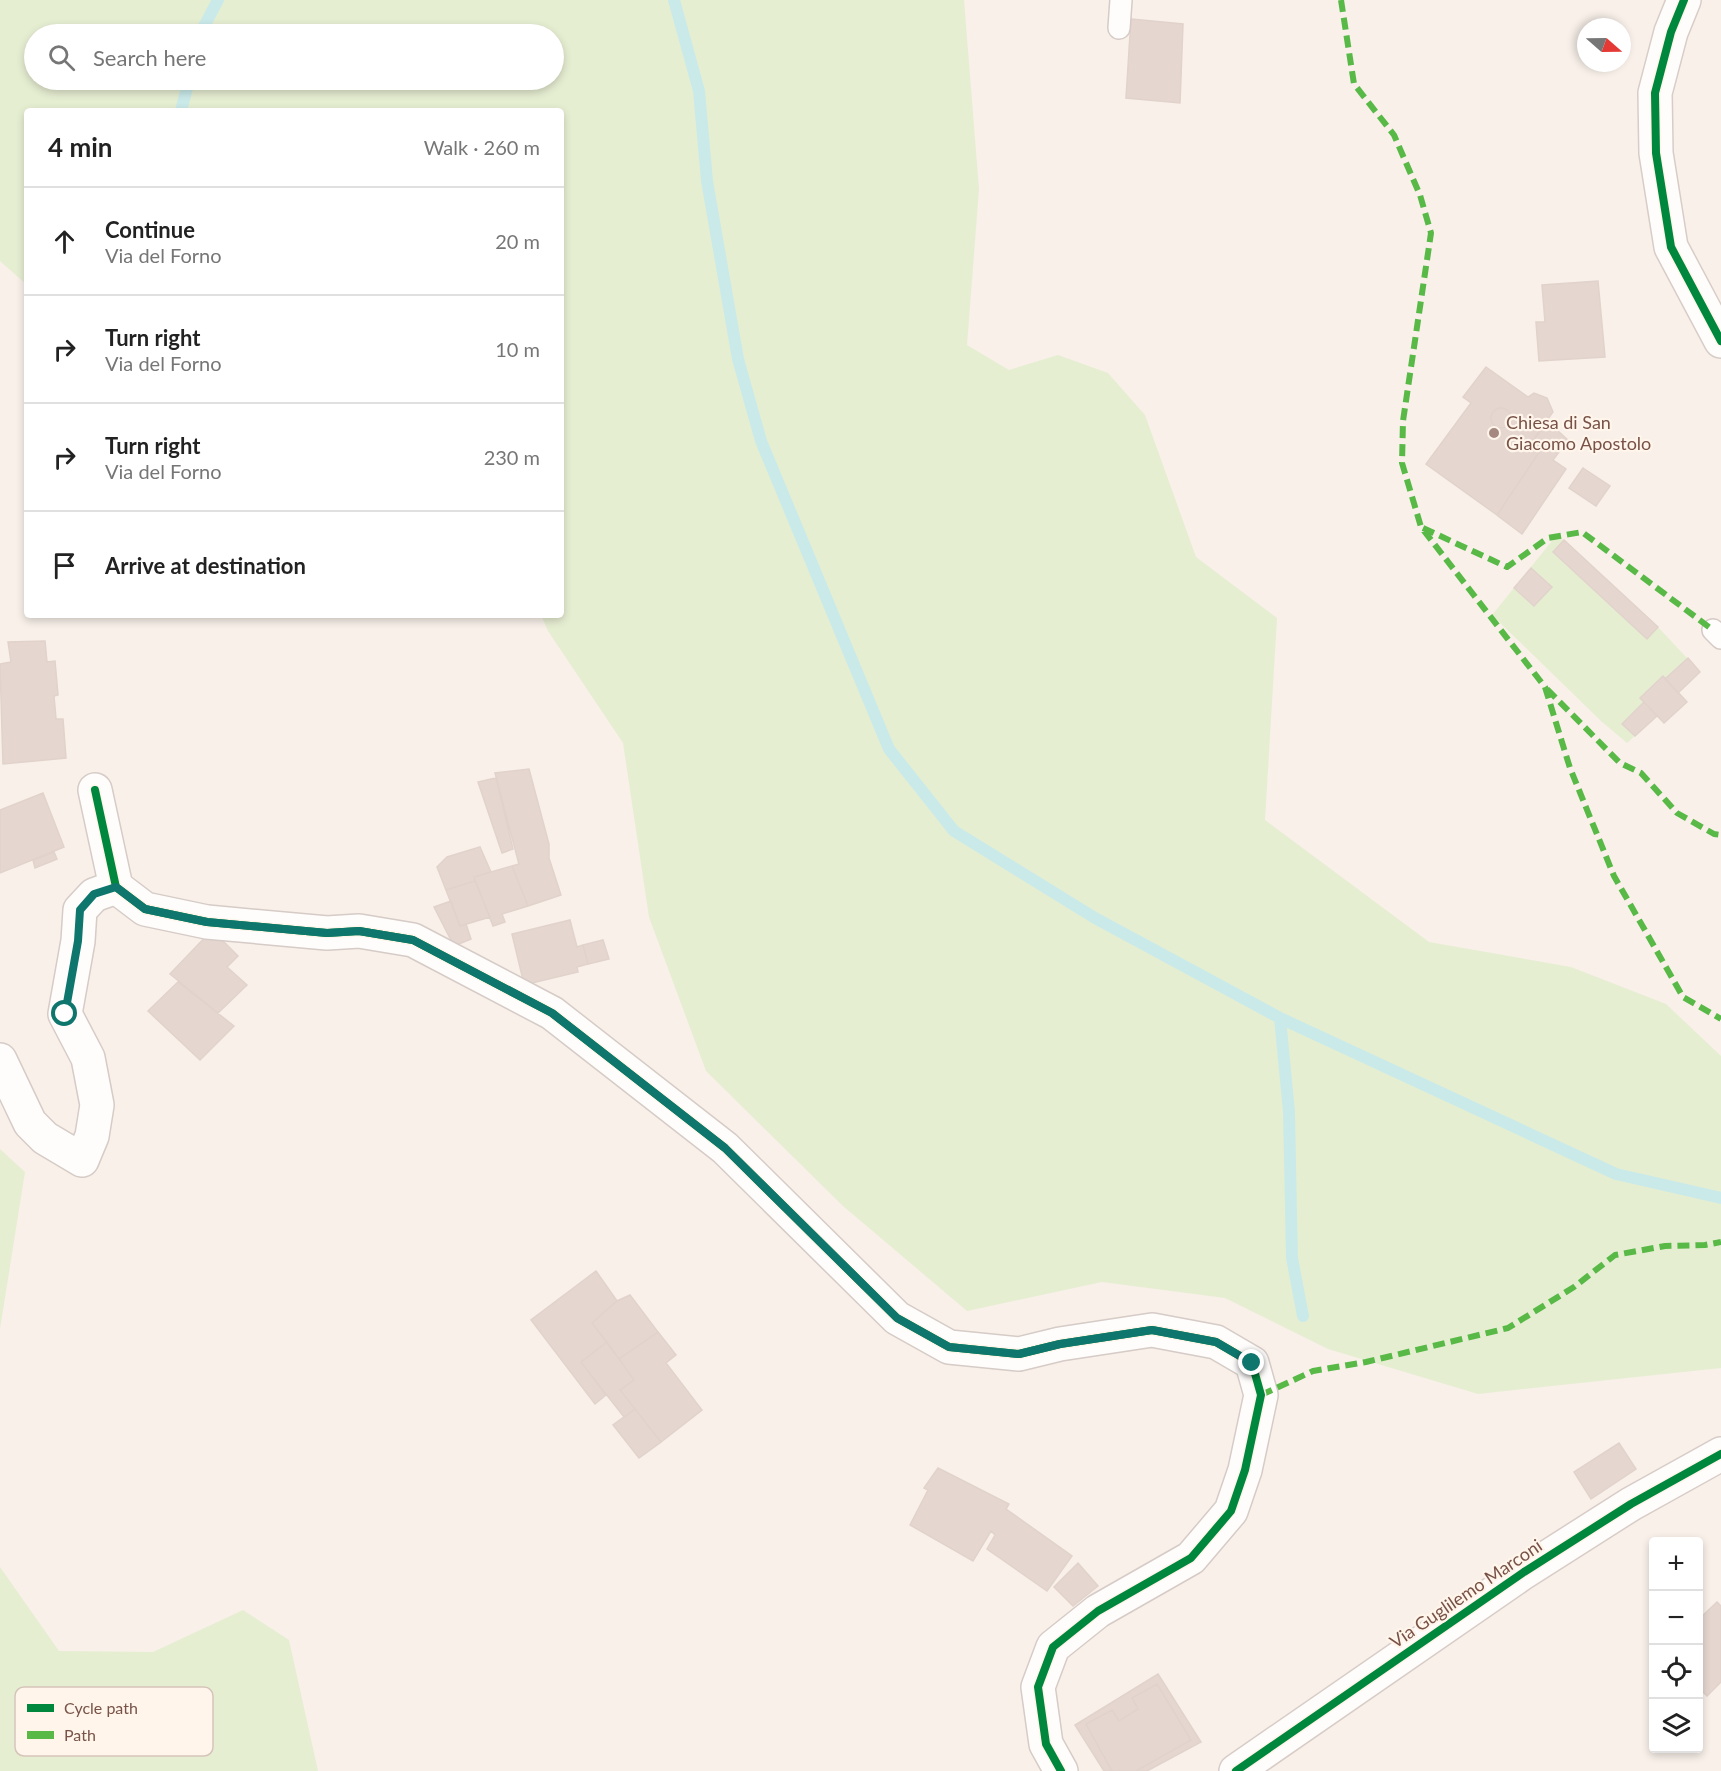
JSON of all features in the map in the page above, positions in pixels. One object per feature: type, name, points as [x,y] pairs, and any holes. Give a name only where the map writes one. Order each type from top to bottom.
[{"type":"street","points":[[1684,0],[1671,32],[1655,93],[1656,153],[1671,247],[1721,341]]},
{"type":"street","points":[[95,790],[116,887],[145,909],[207,922],[327,933],[359,931],[413,940],[552,1013],[725,1148],[897,1318],[949,1347],[1019,1354],[1060,1344],[1152,1330],[1216,1342],[1252,1363],[1261,1395],[1245,1470],[1231,1511],[1191,1558],[1098,1611],[1053,1647],[1038,1687],[1046,1744],[1061,1771]]},
{"type":"street","points":[[0,1060],[30,1123],[45,1138],[82,1160],[92,1136],[97,1105],[88,1058],[65,1014],[78,941],[80,910],[94,894],[116,887]]},
{"type":"street","name":"Via Guglilemo Marconi","points":[[1236,1771],[1524,1572],[1631,1504],[1721,1454]]},
{"type":"lane","points":[[1119,28],[1121,0]]},
{"type":"green space","points":[[0,0],[964,0],[979,189],[967,345],[1009,370],[1058,355],[1108,373],[1145,415],[1196,557],[1277,618],[1265,820],[1429,942],[1571,967],[1666,1004],[1721,1056],[1721,1368],[1478,1394],[1328,1349],[1225,1298],[1102,1282],[967,1311],[843,1206],[706,1071],[649,917],[623,743],[548,631],[542,618],[564,618],[564,108],[24,108],[24,282],[0,261]]},
{"type":"green space","points":[[1556,536],[1564,540],[1658,627],[1700,672],[1678,693],[1687,702],[1664,723],[1657,716],[1627,743],[1601,721],[1492,615]]},
{"type":"green space","points":[[0,1149],[25,1172],[0,1329]]},
{"type":"green space","points":[[0,1567],[59,1651],[153,1652],[243,1610],[289,1640],[318,1771],[0,1771]]},
{"type":"building","points":[[1131,19],[1183,24],[1180,103],[1126,98]]},
{"type":"building","points":[[1598,281],[1605,357],[1539,361],[1536,322],[1545,322],[1542,285]]},
{"type":"building","name":"Chiesa di San Giacomo Apostolo","points":[[1486,367],[1528,397],[1534,393],[1547,398],[1553,412],[1530,444],[1540,451],[1497,515],[1426,464],[1471,403],[1463,397]]},
{"type":"building","points":[[1501,408],[1508,411],[1511,418],[1508,425],[1501,428],[1494,425],[1491,418],[1494,411]]},
{"type":"building","points":[[1548,422],[1568,440],[1553,460],[1566,469],[1522,534],[1497,515],[1540,451],[1530,444]]},
{"type":"building","points":[[1583,468],[1610,486],[1596,506],[1569,488]]},
{"type":"building","points":[[1564,540],[1658,627],[1647,639],[1553,552]]},
{"type":"building","points":[[1531,568],[1552,587],[1534,606],[1514,588]]},
{"type":"building","points":[[45,641],[47,662],[55,661],[58,695],[54,696],[56,719],[63,719],[66,758],[3,764],[0,664],[11,662],[8,642]]},
{"type":"building","points":[[1688,658],[1700,672],[1678,693],[1665,679]]},
{"type":"building","points":[[1663,676],[1687,702],[1664,723],[1640,698]]},
{"type":"building","points":[[1644,702],[1657,716],[1635,736],[1622,724]]},
{"type":"building","points":[[529,769],[549,844],[549,858],[561,895],[528,906],[512,866],[519,864],[495,773]]},
{"type":"building","points":[[496,778],[513,849],[502,853],[478,782]]},
{"type":"building","points":[[43,793],[64,847],[0,873],[0,810]]},
{"type":"building","points":[[480,847],[491,872],[474,877],[475,881],[446,890],[437,867],[447,857]]},
{"type":"building","points":[[54,852],[57,859],[35,868],[33,860]]},
{"type":"building","points":[[512,866],[528,906],[502,914],[505,922],[493,926],[474,877]]},
{"type":"building","points":[[475,881],[490,917],[460,926],[446,890]]},
{"type":"building","points":[[451,901],[460,926],[466,924],[471,939],[454,946],[434,907]]},
{"type":"building","points":[[570,920],[577,947],[583,945],[588,964],[577,967],[578,972],[532,983],[523,980],[512,934]]},
{"type":"building","points":[[212,930],[238,956],[227,967],[247,985],[218,1013],[170,974]]},
{"type":"building","points":[[603,940],[609,959],[588,964],[583,945]]},
{"type":"building","points":[[178,982],[234,1026],[200,1060],[148,1011]]},
{"type":"building","points":[[596,1271],[617,1301],[592,1323],[607,1342],[581,1362],[606,1395],[595,1404],[531,1320]]},
{"type":"building","points":[[630,1295],[658,1332],[619,1359],[592,1323],[617,1301]]},
{"type":"building","points":[[658,1332],[676,1355],[666,1363],[702,1410],[661,1442],[620,1390],[634,1380],[619,1359]]},
{"type":"building","points":[[607,1342],[634,1380],[620,1390],[635,1409],[624,1417],[581,1362]]},
{"type":"building","points":[[635,1409],[661,1442],[639,1458],[613,1425]]},
{"type":"building","points":[[1619,1443],[1636,1469],[1591,1499],[1574,1472]]},
{"type":"building","points":[[938,1468],[1009,1504],[1006,1509],[1072,1556],[1047,1591],[987,1549],[995,1535],[991,1531],[973,1561],[910,1525],[928,1490],[924,1488]]},
{"type":"building","points":[[1078,1563],[1098,1586],[1073,1606],[1054,1587]]},
{"type":"building","points":[[1717,1602],[1721,1606],[1721,1682],[1707,1696],[1703,1692],[1703,1615]]},
{"type":"building","points":[[1158,1674],[1201,1742],[1147,1771],[1104,1771],[1075,1725]]},
{"type":"building","points":[[1157,1684],[1191,1740],[1136,1771],[1112,1771],[1086,1724],[1112,1710],[1119,1721],[1138,1709],[1132,1698]]},
{"type":"waterway","points":[[205,24],[218,0]]},
{"type":"waterway","points":[[674,0],[699,91],[707,181],[738,359],[761,441],[889,749],[954,831],[1095,918],[1280,1018],[1616,1174],[1721,1198]]},
{"type":"waterway","points":[[182,108],[186,90]]},
{"type":"waterway","points":[[1280,1018],[1289,1112],[1292,1258],[1303,1316]]},
{"type":"marked path","points":[[1341,0],[1354,84],[1394,135],[1420,195],[1431,233],[1403,421],[1402,463],[1421,527],[1545,687],[1570,768],[1614,876],[1683,997],[1721,1019]]},
{"type":"marked path","points":[[1423,528],[1507,567],[1548,538],[1582,532],[1713,630]]},
{"type":"marked path","points":[[1547,689],[1620,763],[1641,773],[1677,813],[1714,834],[1721,835]]},
{"type":"marked path","points":[[1261,1395],[1313,1371],[1366,1362],[1508,1328],[1574,1287],[1615,1255],[1665,1246],[1705,1245],[1721,1242]]},
{"type":"cycle path","points":[[1684,0],[1671,32],[1655,93],[1656,153],[1671,247],[1721,341]]},
{"type":"cycle path","points":[[95,790],[116,887],[145,909],[207,922],[327,933],[359,931],[413,940],[552,1013],[725,1148],[897,1318],[949,1347],[1019,1354],[1060,1344],[1152,1330],[1216,1342],[1252,1363],[1261,1395],[1245,1470],[1231,1511],[1191,1558],[1098,1611],[1053,1647],[1038,1687],[1046,1744],[1061,1771]]},
{"type":"cycle path","points":[[1236,1771],[1524,1572],[1631,1504],[1721,1454]]},
{"type":"place","name":"Chiesa di San Giacomo Apostolo","points":[[1494,433]]},
{"type":"route","points":[[65,1014],[78,941],[80,910],[94,894],[116,887],[145,909],[207,922],[327,933],[359,931],[413,940],[552,1013],[725,1148],[897,1318],[949,1347],[1019,1354],[1060,1344],[1152,1330],[1216,1342],[1252,1363]]}]
